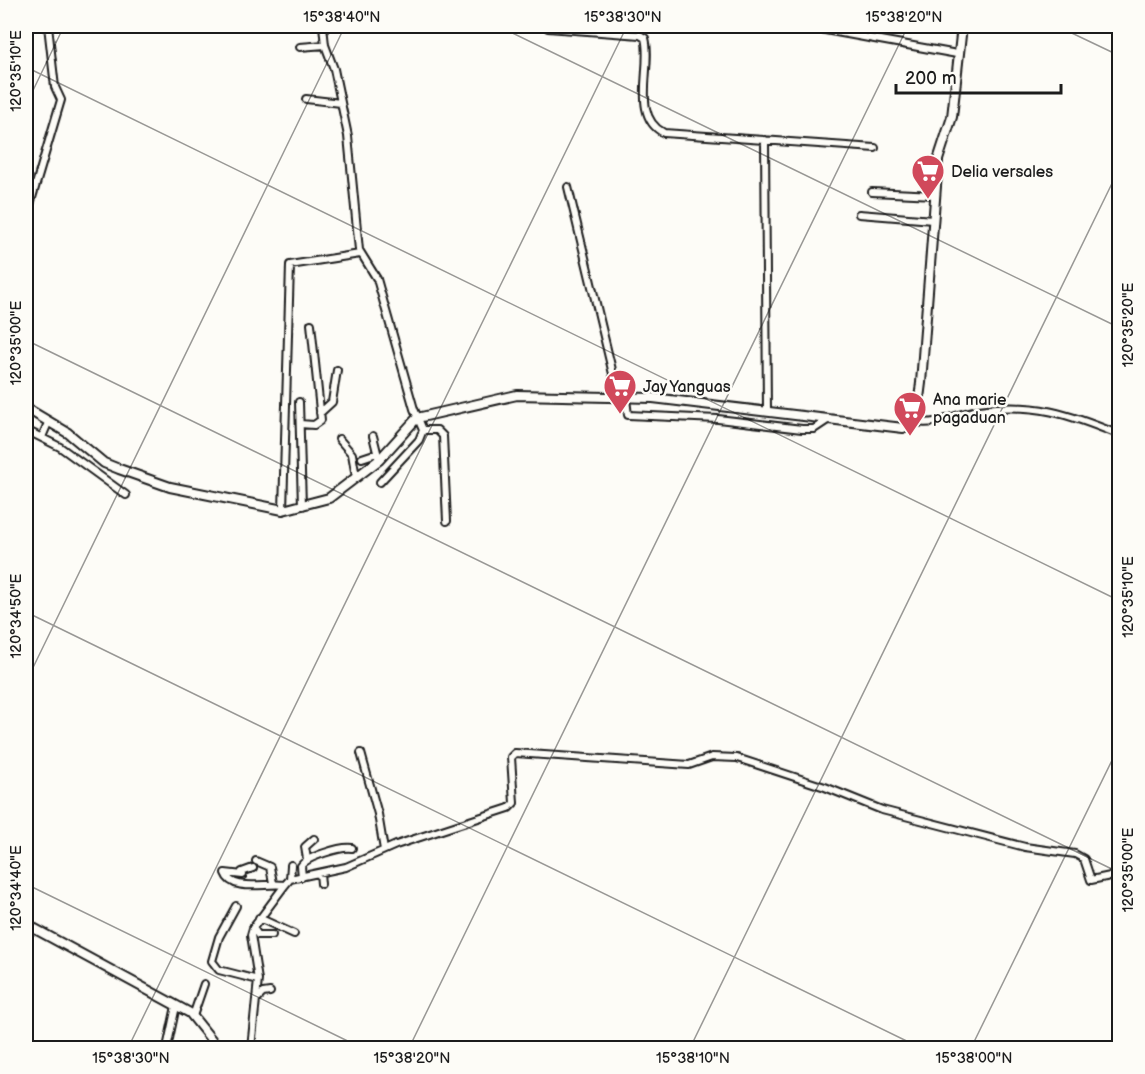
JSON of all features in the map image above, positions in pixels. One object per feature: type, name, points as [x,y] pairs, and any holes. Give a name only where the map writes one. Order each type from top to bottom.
[{"type":"street","points":[[26,218],[62,100],[55,87],[48,26]]},
{"type":"street","points":[[323,26],[348,136],[360,254],[376,279],[417,418],[423,430],[419,440],[380,482]]},
{"type":"street","points":[[627,26],[629,34]]},
{"type":"street","points":[[803,26],[957,54]]},
{"type":"street","points":[[916,422],[938,160],[952,117],[958,71],[957,54],[962,26]]},
{"type":"street","points":[[548,28],[640,34],[645,38],[645,92],[650,119],[659,131],[670,135],[875,148]]},
{"type":"street","points":[[300,47],[326,45]]},
{"type":"street","points":[[306,99],[341,103]]},
{"type":"street","points":[[765,140],[767,410]]},
{"type":"street","points":[[568,187],[628,415],[718,419],[802,429],[814,429],[829,419]]},
{"type":"street","points":[[872,192],[935,195]]},
{"type":"street","points":[[859,214],[933,220]]},
{"type":"street","points":[[283,510],[290,265],[360,254]]},
{"type":"street","points":[[300,424],[319,423],[320,413],[311,324]]},
{"type":"street","points":[[320,413],[332,402],[337,370]]},
{"type":"street","points":[[26,408],[48,424],[68,433],[104,463],[119,469],[170,487],[283,510],[321,502],[356,477],[417,418],[532,394],[623,399],[653,398],[903,428],[916,422],[936,423],[977,410],[1026,408],[1058,411],[1119,435]]},
{"type":"street","points":[[299,402],[302,506]]},
{"type":"street","points":[[42,436],[48,424]]},
{"type":"street","points":[[26,430],[42,436],[126,495]]},
{"type":"street","points":[[423,430],[437,430],[443,436],[447,521]]},
{"type":"street","points":[[373,436],[378,457]]},
{"type":"street","points":[[339,439],[352,454],[356,477]]},
{"type":"street","points":[[362,458],[378,457]]},
{"type":"street","points":[[361,753],[378,814],[384,850]]},
{"type":"street","points":[[290,879],[346,867],[384,850],[512,807],[514,799],[511,757],[515,753],[689,765],[706,758],[724,756],[737,758],[808,781],[882,810],[1025,847],[1075,854],[1084,859],[1090,880],[1119,874]]},
{"type":"street","points":[[307,860],[305,847],[314,839]]},
{"type":"street","points":[[302,877],[301,866],[307,860],[339,847],[352,848]]},
{"type":"street","points":[[273,883],[270,867],[254,864],[242,872],[225,873],[233,884],[285,885]]},
{"type":"street","points":[[251,1048],[258,980],[251,935],[259,918],[290,879],[291,865]]},
{"type":"street","points":[[242,872],[245,885]]},
{"type":"street","points":[[320,873],[321,884]]},
{"type":"street","points":[[236,906],[219,937],[212,961],[219,970],[258,980]]},
{"type":"street","points":[[259,918],[294,934]]},
{"type":"street","points":[[26,924],[176,1005],[193,1016],[218,1048]]},
{"type":"street","points":[[253,927],[258,935],[272,935]]},
{"type":"street","points":[[193,1016],[204,984]]},
{"type":"street","points":[[256,1000],[263,993],[270,992]]},
{"type":"street","points":[[167,1048],[176,1005]]},
{"type":"place","name":"Delia versales","points":[[928,200]]},
{"type":"place","name":"Jay Yanguas","points":[[620,415]]},
{"type":"place","name":"Ana marie pagaduan","points":[[910,437]]}]
